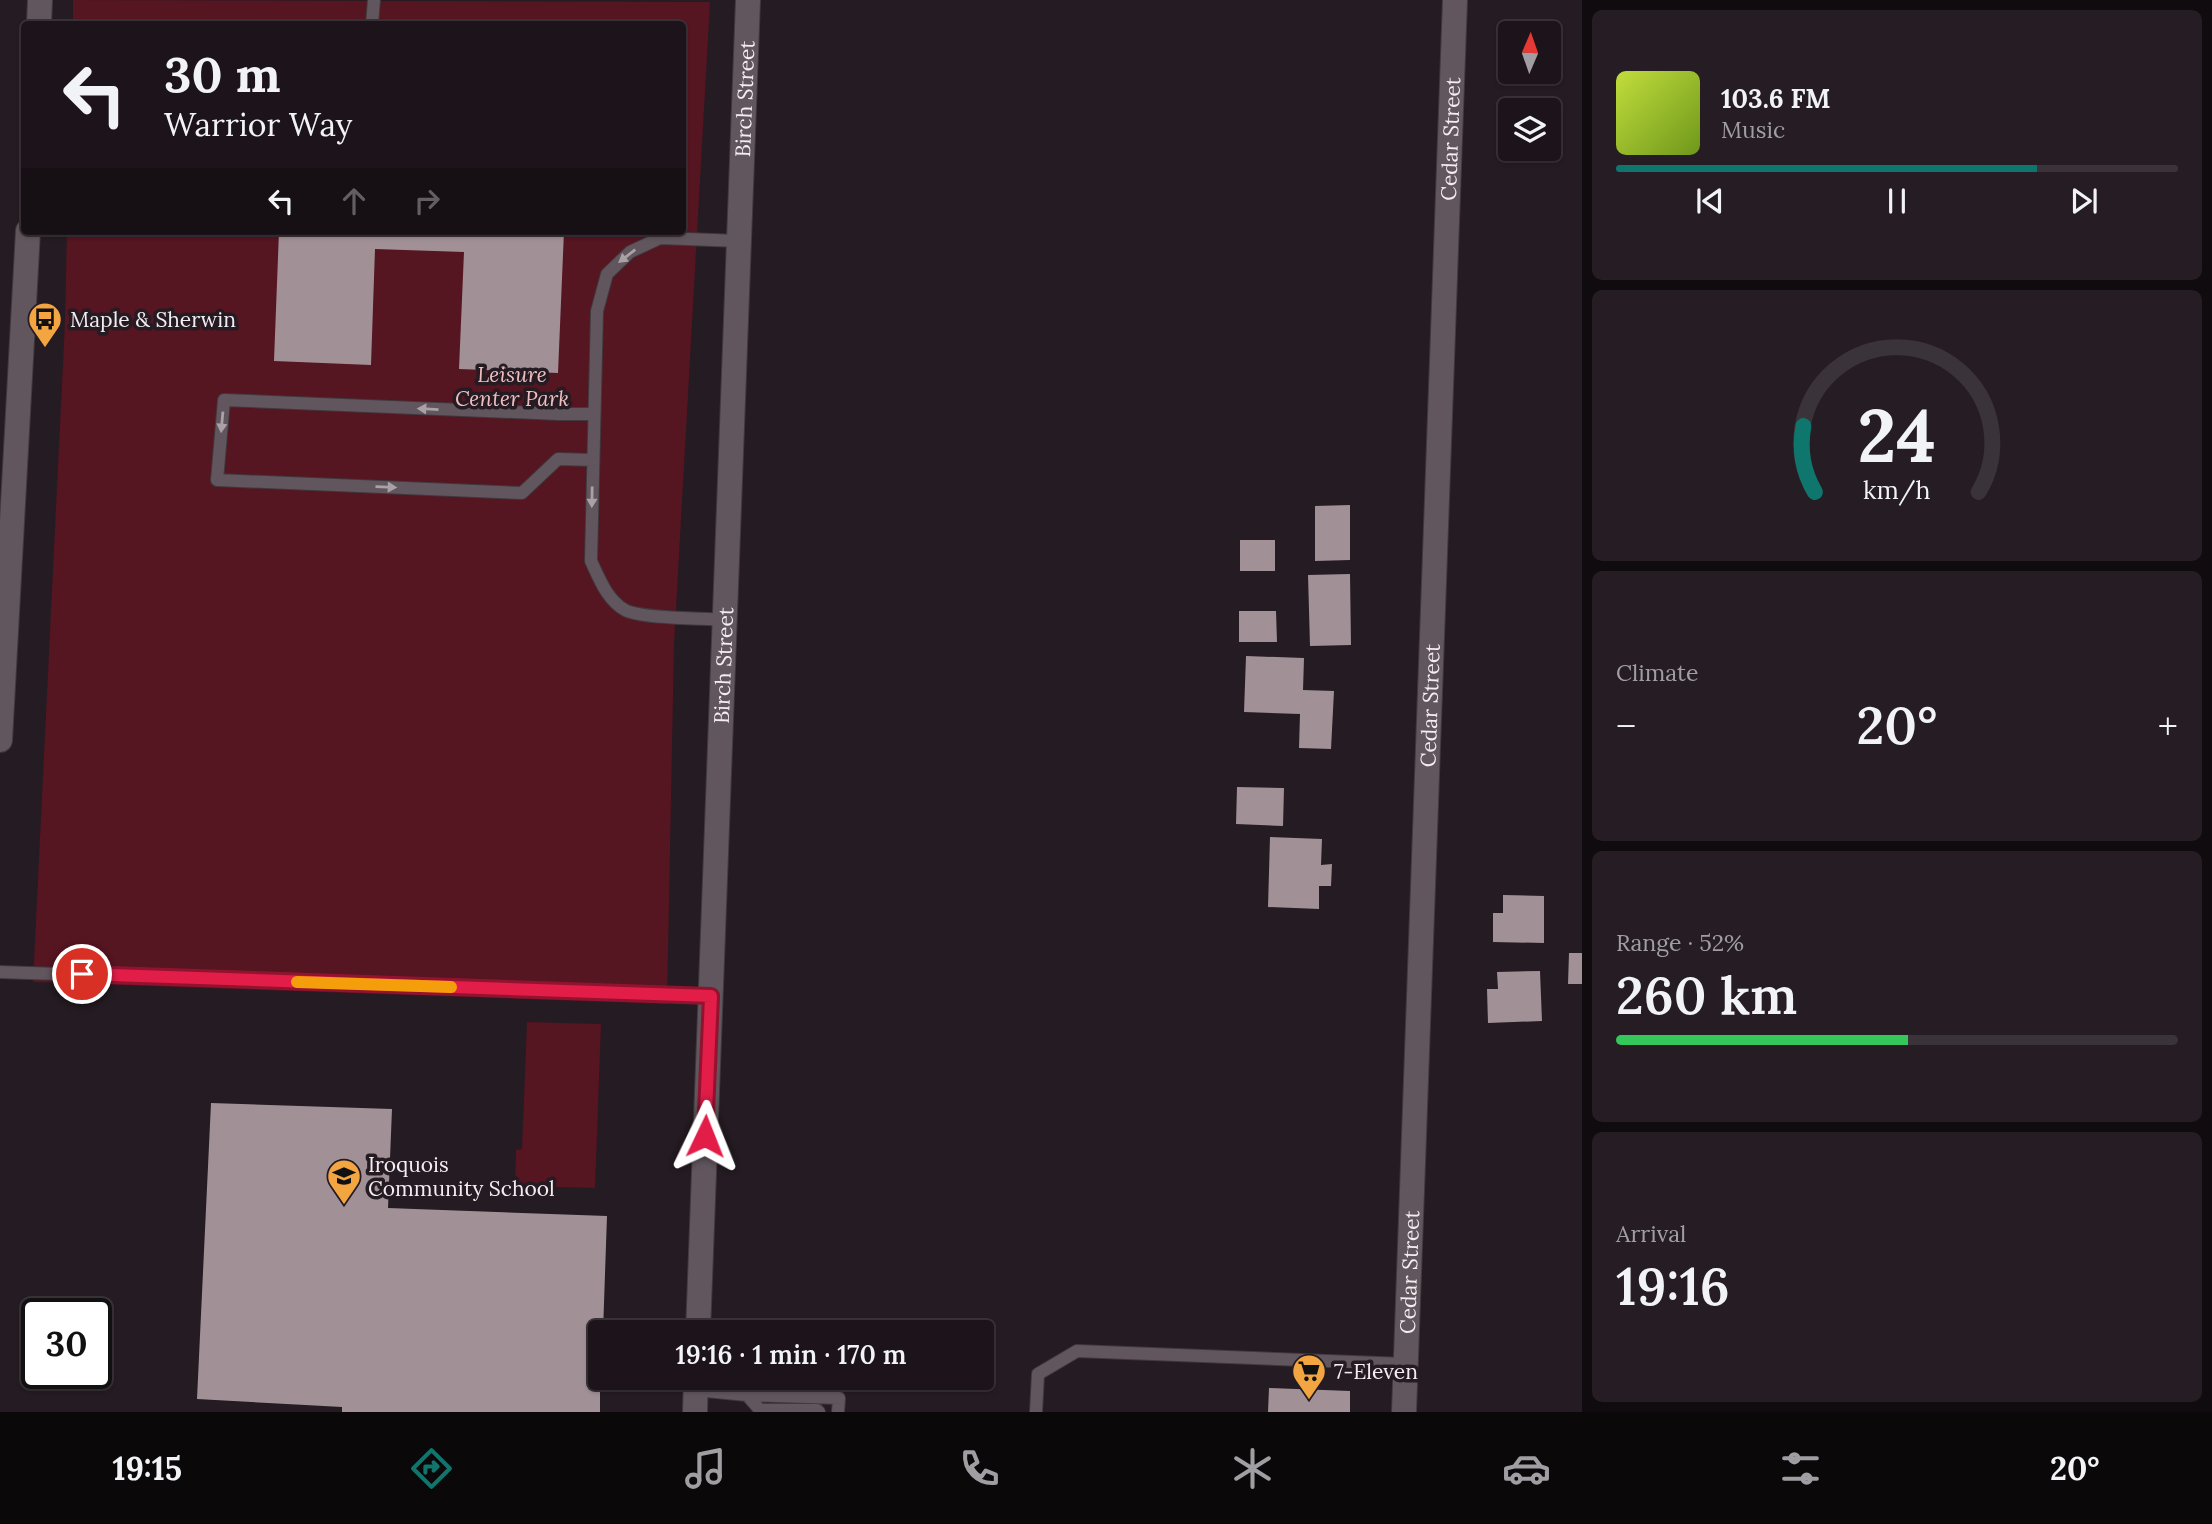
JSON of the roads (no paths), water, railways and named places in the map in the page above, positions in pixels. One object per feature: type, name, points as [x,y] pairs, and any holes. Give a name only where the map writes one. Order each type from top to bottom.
[{"type":"street","points":[[39,21],[40,0]]},
{"type":"street","name":"Birch Street","points":[[698,1320],[748,0]]},
{"type":"street","name":"Cedar Street","points":[[1404,1412],[1455,0]]},
{"type":"street","points":[[0,740],[28,235]]},
{"type":"lane","points":[[372,21],[374,0]]},
{"type":"lane","points":[[725,620],[647,615],[625,610],[604,590],[591,561],[597,311],[607,274],[630,252],[660,238],[739,241]]},
{"type":"lane","points":[[593,460],[558,459],[522,493],[217,480],[223,400],[594,414]]},
{"type":"lane","points":[[0,972],[711,996]]},
{"type":"lane","points":[[1036,1412],[1038,1374],[1077,1351],[1405,1364]]},
{"type":"lane","points":[[696,1393],[839,1398],[838,1412]]},
{"type":"lane","points":[[747,1395],[760,1409],[819,1412]]},
{"type":"place","name":"Maple & Sherwin","points":[[45,349]]},
{"type":"place","name":"Iroquois Community School","points":[[344,1206]]},
{"type":"place","name":"7-Eleven","points":[[1309,1401]]},
{"type":"park label","name":"Leisure Center Park","points":[[512,386]]}]
